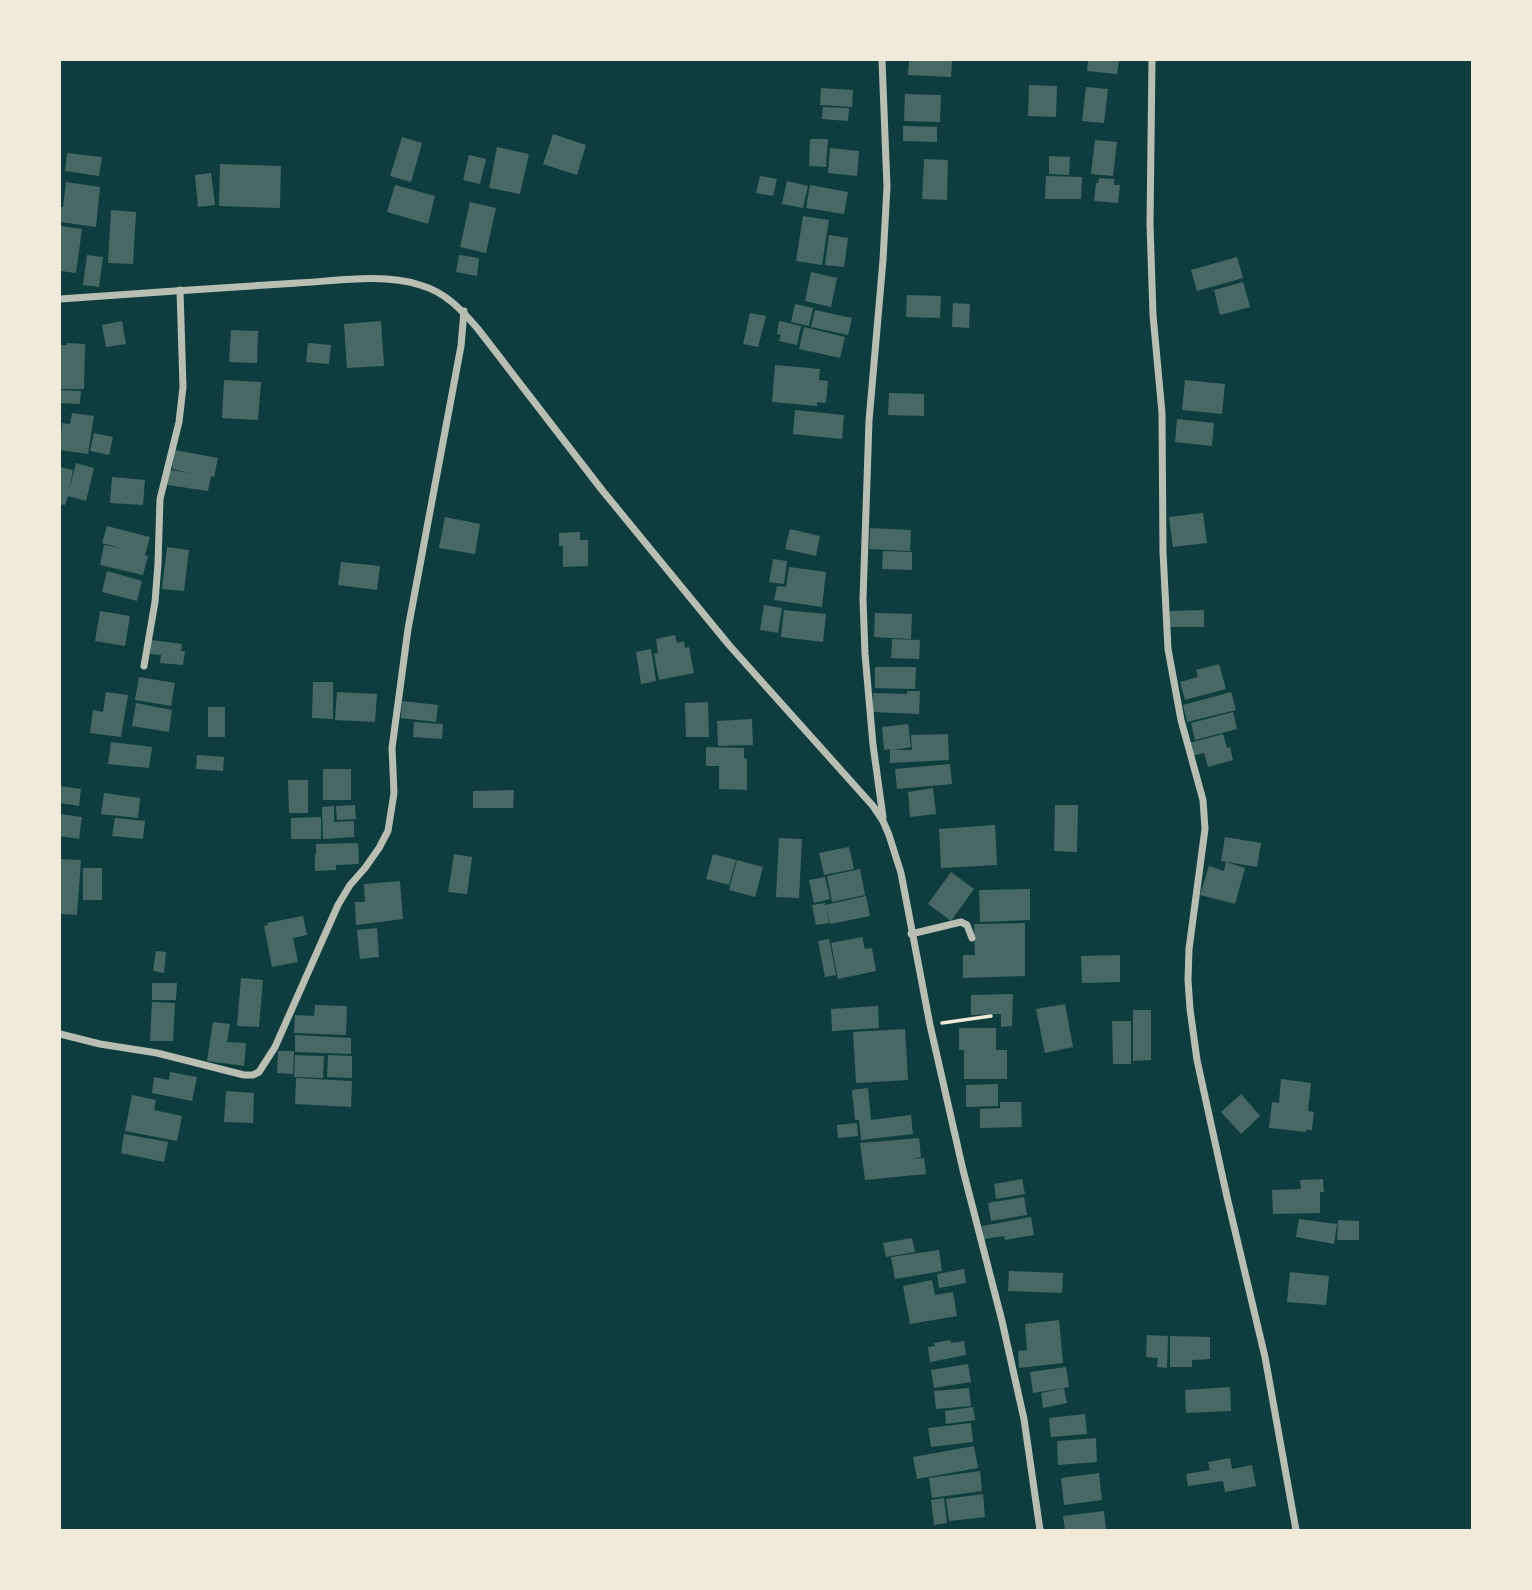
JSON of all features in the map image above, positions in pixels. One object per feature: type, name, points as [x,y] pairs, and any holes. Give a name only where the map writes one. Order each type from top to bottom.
[{"type":"street","points":[[882,60],[887,187],[869,421],[863,599],[865,654],[883,821]]},
{"type":"street","points":[[1152,60],[1153,315],[1162,413],[1163,552],[1168,649],[1181,720],[1200,790],[1205,829],[1189,949],[1190,1009],[1197,1060],[1265,1357],[1296,1531]]},
{"type":"street","points":[[60,299],[378,279],[419,284],[436,291],[464,312],[602,490],[729,645],[863,792],[883,821],[901,873],[930,1025],[1024,1419],[1040,1531]]},
{"type":"street","points":[[144,666],[155,602],[160,499],[179,422],[183,387],[180,290]]},
{"type":"street","points":[[60,1034],[100,1044],[157,1053],[244,1075],[259,1072],[275,1046],[338,905],[350,885],[365,869],[388,831],[394,793],[392,748],[408,628],[461,346],[464,312]]},
{"type":"street","points":[[911,934],[961,922],[967,925],[972,937]]},
{"type":"path","points":[[930,1025],[991,1016]]},
{"type":"building","points":[[909,60],[952,60],[951,77],[908,75]]},
{"type":"building","points":[[1088,60],[1119,60],[1117,74],[1087,71]]},
{"type":"building","points":[[1029,85],[1057,86],[1056,117],[1028,116]]},
{"type":"building","points":[[1086,87],[1108,89],[1104,123],[1082,121]]},
{"type":"building","points":[[821,88],[853,90],[852,107],[820,105]]},
{"type":"building","points":[[905,94],[941,95],[940,122],[904,121]]},
{"type":"building","points":[[823,107],[849,108],[848,121],[822,119]]},
{"type":"building","points":[[903,126],[937,127],[937,142],[903,141]]},
{"type":"building","points":[[553,134],[586,145],[577,175],[543,164]]},
{"type":"building","points":[[402,137],[422,143],[411,182],[390,176]]},
{"type":"building","points":[[810,139],[828,139],[826,167],[809,166]]},
{"type":"building","points":[[1095,140],[1117,142],[1113,176],[1091,174]]},
{"type":"building","points":[[497,147],[529,154],[520,194],[489,188]]},
{"type":"building","points":[[830,148],[859,151],[857,176],[828,173]]},
{"type":"building","points":[[67,153],[102,157],[99,176],[65,171]]},
{"type":"building","points":[[469,155],[486,159],[480,184],[463,180]]},
{"type":"building","points":[[1049,156],[1070,157],[1069,175],[1049,174]]},
{"type":"building","points":[[924,159],[948,160],[947,200],[922,199]]},
{"type":"building","points":[[220,164],[281,166],[280,208],[219,206]]},
{"type":"building","points":[[211,173],[215,205],[198,207],[195,175]]},
{"type":"building","points":[[760,176],[777,179],[773,196],[756,193]]},
{"type":"building","points":[[1046,176],[1082,177],[1081,199],[1045,199]]},
{"type":"building","points":[[1099,178],[1114,179],[1114,185],[1120,185],[1118,203],[1094,201]]},
{"type":"building","points":[[787,181],[808,186],[803,208],[782,204]]},
{"type":"building","points":[[66,182],[100,187],[96,227],[60,222]]},
{"type":"building","points":[[395,185],[435,196],[428,224],[387,212]]},
{"type":"building","points":[[810,185],[848,192],[844,214],[806,208]]},
{"type":"building","points":[[470,202],[496,208],[486,253],[460,247]]},
{"type":"building","points":[[111,210],[136,212],[133,264],[108,263]]},
{"type":"building","points":[[803,216],[829,220],[822,265],[796,261]]},
{"type":"building","points":[[61,226],[82,229],[76,273],[60,271]]},
{"type":"building","points":[[829,235],[848,238],[844,267],[825,265]]},
{"type":"building","points":[[87,255],[103,257],[99,287],[83,285]]},
{"type":"building","points":[[459,255],[479,258],[477,276],[456,272]]},
{"type":"building","points":[[1237,257],[1243,278],[1197,291],[1191,270]]},
{"type":"building","points":[[811,272],[837,278],[831,307],[805,301]]},
{"type":"building","points":[[1243,282],[1250,307],[1220,315],[1214,290]]},
{"type":"building","points":[[907,295],[941,296],[940,318],[906,317]]},
{"type":"building","points":[[953,303],[970,304],[969,328],[952,327]]},
{"type":"building","points":[[795,304],[813,308],[809,326],[791,322]]},
{"type":"building","points":[[815,310],[852,318],[848,335],[811,327]]},
{"type":"building","points":[[750,313],[766,316],[758,347],[743,344]]},
{"type":"building","points":[[122,321],[126,344],[106,347],[102,325]]},
{"type":"building","points":[[381,321],[384,366],[347,368],[344,324]]},
{"type":"building","points":[[779,321],[801,326],[797,345],[779,341]]},
{"type":"building","points":[[804,327],[845,337],[840,358],[799,349]]},
{"type":"building","points":[[231,330],[258,331],[257,363],[229,362]]},
{"type":"building","points":[[308,343],[331,345],[329,364],[306,362]]},
{"type":"building","points":[[85,344],[84,389],[60,389],[60,345]]},
{"type":"building","points":[[775,365],[820,369],[819,380],[828,381],[826,403],[817,402],[817,406],[772,402]]},
{"type":"building","points":[[224,380],[261,382],[258,420],[222,418]]},
{"type":"building","points":[[1185,380],[1225,384],[1222,414],[1182,410]]},
{"type":"building","points":[[60,390],[81,391],[80,404],[60,403]]},
{"type":"building","points":[[889,393],[924,394],[924,416],[888,415]]},
{"type":"building","points":[[795,410],[844,415],[842,439],[793,434]]},
{"type":"building","points":[[72,413],[94,416],[88,454],[60,450],[62,423],[70,424]]},
{"type":"building","points":[[1177,419],[1214,423],[1212,446],[1175,442]]},
{"type":"building","points":[[94,433],[113,437],[109,455],[90,451]]},
{"type":"building","points":[[175,450],[218,458],[208,491],[167,485],[170,470],[190,473],[172,469]]},
{"type":"building","points":[[76,463],[94,468],[86,501],[68,496],[65,505],[60,504],[60,467],[73,470],[69,491]]},
{"type":"building","points":[[112,477],[145,480],[143,505],[110,503]]},
{"type":"building","points":[[1203,513],[1207,543],[1173,547],[1169,517]]},
{"type":"building","points":[[445,517],[480,524],[475,554],[439,548]]},
{"type":"building","points":[[107,526],[150,537],[143,575],[100,565],[104,545],[120,548],[102,543]]},
{"type":"building","points":[[870,528],[911,530],[910,551],[869,549]]},
{"type":"building","points":[[790,529],[820,536],[816,556],[785,549]]},
{"type":"building","points":[[580,532],[580,540],[588,540],[588,566],[563,567],[563,546],[559,546],[559,533]]},
{"type":"building","points":[[167,547],[189,550],[184,591],[162,589]]},
{"type":"building","points":[[883,551],[912,552],[912,570],[882,569]]},
{"type":"building","points":[[773,559],[787,561],[784,584],[769,582]]},
{"type":"building","points":[[341,562],[380,566],[377,590],[338,585]]},
{"type":"building","points":[[789,567],[826,572],[822,607],[774,600],[777,586],[786,587]]},
{"type":"building","points":[[107,571],[142,581],[137,601],[102,592]]},
{"type":"building","points":[[764,605],[782,608],[778,633],[760,630]]},
{"type":"building","points":[[784,610],[826,614],[823,642],[781,637]]},
{"type":"building","points":[[1204,610],[1204,627],[1170,627],[1170,611]]},
{"type":"building","points":[[100,611],[130,616],[125,646],[95,641]]},
{"type":"building","points":[[875,613],[912,614],[911,639],[874,637]]},
{"type":"building","points":[[675,635],[677,643],[684,641],[685,648],[689,647],[694,673],[659,680],[654,654],[658,653],[656,639]]},
{"type":"building","points":[[892,639],[920,640],[919,659],[891,658]]},
{"type":"building","points":[[151,640],[182,644],[181,651],[185,651],[183,665],[160,663],[161,655],[150,654]]},
{"type":"building","points":[[651,649],[656,681],[641,684],[636,652]]},
{"type":"building","points":[[1219,664],[1226,689],[1185,700],[1180,682],[1198,677],[1196,670]]},
{"type":"building","points":[[875,667],[916,667],[915,689],[875,688]]},
{"type":"building","points":[[139,677],[175,683],[171,706],[135,700]]},
{"type":"building","points":[[313,682],[333,682],[333,719],[312,718]]},
{"type":"building","points":[[907,691],[920,691],[919,714],[873,712],[873,693],[907,694]]},
{"type":"building","points":[[106,692],[128,695],[121,737],[90,733],[93,710],[103,712]]},
{"type":"building","points":[[337,692],[377,694],[375,722],[335,720]]},
{"type":"building","points":[[1231,692],[1236,710],[1187,722],[1183,705]]},
{"type":"building","points":[[402,701],[438,705],[436,722],[401,718]]},
{"type":"building","points":[[708,702],[709,737],[686,737],[685,703]]},
{"type":"building","points":[[136,703],[172,710],[169,732],[132,726]]},
{"type":"building","points":[[208,707],[225,707],[225,737],[208,737]]},
{"type":"building","points":[[1233,712],[1237,729],[1195,740],[1191,723]]},
{"type":"building","points":[[752,719],[753,745],[718,746],[717,721]]},
{"type":"building","points":[[414,722],[443,724],[442,739],[413,737]]},
{"type":"building","points":[[908,724],[911,747],[893,750],[912,750],[911,735],[948,734],[949,760],[890,763],[890,749],[884,750],[882,727]]},
{"type":"building","points":[[1223,734],[1233,760],[1208,767],[1204,753],[1192,756],[1189,743]]},
{"type":"building","points":[[111,742],[152,747],[149,768],[108,764]]},
{"type":"building","points":[[706,747],[744,748],[744,758],[747,759],[747,790],[719,789],[719,766],[706,766]]},
{"type":"building","points":[[197,755],[224,757],[223,771],[196,769]]},
{"type":"building","points":[[950,764],[952,784],[897,789],[895,769]]},
{"type":"building","points":[[323,769],[351,769],[351,800],[323,800]]},
{"type":"building","points":[[288,780],[308,780],[308,813],[289,813]]},
{"type":"building","points":[[60,786],[81,789],[79,806],[60,803]]},
{"type":"building","points":[[933,788],[936,814],[910,817],[908,792]]},
{"type":"building","points":[[514,790],[513,808],[473,808],[473,791]]},
{"type":"building","points":[[104,793],[140,798],[138,818],[101,814]]},
{"type":"building","points":[[355,805],[356,819],[337,820],[336,806]]},
{"type":"building","points":[[1055,805],[1078,805],[1077,852],[1054,851]]},
{"type":"building","points":[[334,806],[334,822],[354,821],[354,837],[323,839],[322,807]]},
{"type":"building","points":[[60,814],[82,817],[79,839],[60,836]]},
{"type":"building","points":[[321,817],[321,839],[291,839],[291,818]]},
{"type":"building","points":[[115,818],[145,821],[143,839],[112,836]]},
{"type":"building","points":[[995,825],[997,865],[941,868],[939,829]]},
{"type":"building","points":[[1225,837],[1261,843],[1257,867],[1221,861]]},
{"type":"building","points":[[779,838],[802,839],[799,898],[776,897]]},
{"type":"building","points":[[358,843],[359,864],[336,865],[336,870],[315,871],[316,844]]},
{"type":"building","points":[[849,847],[854,869],[824,875],[819,853]]},
{"type":"building","points":[[454,854],[472,857],[467,894],[448,892]]},
{"type":"building","points":[[713,854],[736,860],[729,885],[706,879]]},
{"type":"building","points":[[60,859],[81,860],[77,915],[60,914]]},
{"type":"building","points":[[737,860],[763,867],[755,897],[729,890]]},
{"type":"building","points":[[1226,862],[1245,868],[1235,904],[1200,895],[1209,866],[1224,871]]},
{"type":"building","points":[[83,868],[102,868],[102,900],[83,900]]},
{"type":"building","points":[[860,869],[865,895],[832,902],[827,876]]},
{"type":"building","points":[[951,872],[974,889],[951,921],[928,904]]},
{"type":"building","points":[[825,877],[830,899],[814,903],[809,880]]},
{"type":"building","points":[[400,881],[403,919],[356,925],[355,902],[365,902],[364,884]]},
{"type":"building","points":[[1030,889],[1030,920],[980,922],[979,890]]},
{"type":"building","points":[[866,896],[870,916],[830,924],[827,909],[829,923],[816,925],[812,905],[825,905]]},
{"type":"building","points":[[303,916],[307,935],[293,938],[298,962],[272,967],[264,926],[268,925],[267,923]]},
{"type":"building","points":[[1025,923],[1025,976],[963,978],[963,955],[975,955],[974,924]]},
{"type":"building","points":[[377,928],[379,957],[360,959],[357,930]]},
{"type":"building","points":[[862,937],[865,949],[872,948],[876,971],[838,979],[831,943]]},
{"type":"building","points":[[829,939],[836,975],[825,977],[818,941]]},
{"type":"building","points":[[156,951],[166,952],[164,973],[153,971]]},
{"type":"building","points":[[1120,955],[1120,982],[1082,983],[1081,956]]},
{"type":"building","points":[[241,978],[263,980],[259,1027],[237,1026]]},
{"type":"building","points":[[152,983],[177,983],[176,1000],[152,1000]]},
{"type":"building","points":[[1013,994],[1012,1026],[1001,1027],[1001,1014],[971,1015],[971,995]]},
{"type":"building","points":[[152,1002],[175,1003],[173,1041],[150,1041]]},
{"type":"building","points":[[1065,1004],[1073,1047],[1045,1053],[1036,1009]]},
{"type":"building","points":[[315,1005],[347,1006],[346,1035],[294,1033],[295,1015],[314,1016]]},
{"type":"building","points":[[878,1006],[879,1028],[832,1031],[831,1009]]},
{"type":"building","points":[[1133,1010],[1151,1010],[1151,1060],[1133,1061]]},
{"type":"building","points":[[1112,1021],[1131,1021],[1131,1064],[1113,1064]]},
{"type":"building","points":[[213,1022],[230,1024],[227,1042],[246,1043],[244,1066],[207,1061]]},
{"type":"building","points":[[959,1028],[996,1028],[996,1050],[1007,1050],[1007,1079],[964,1079],[964,1050],[959,1050]]},
{"type":"building","points":[[905,1029],[908,1080],[856,1083],[853,1032]]},
{"type":"building","points":[[295,1035],[351,1038],[351,1054],[295,1052]]},
{"type":"building","points":[[278,1051],[294,1051],[293,1074],[277,1073]]},
{"type":"building","points":[[295,1055],[324,1056],[323,1078],[294,1077]]},
{"type":"building","points":[[328,1055],[352,1056],[352,1078],[327,1077]]},
{"type":"building","points":[[170,1072],[197,1077],[192,1101],[152,1093],[154,1077],[169,1080]]},
{"type":"building","points":[[296,1078],[352,1081],[351,1107],[295,1104]]},
{"type":"building","points":[[1281,1079],[1311,1083],[1308,1111],[1314,1112],[1312,1130],[1306,1132],[1269,1128],[1272,1102],[1279,1103]]},
{"type":"building","points":[[998,1084],[998,1106],[966,1107],[966,1085]]},
{"type":"building","points":[[868,1088],[871,1120],[911,1115],[913,1134],[861,1140],[859,1120],[855,1120],[852,1090]]},
{"type":"building","points":[[226,1091],[254,1093],[253,1123],[224,1122]]},
{"type":"building","points":[[1241,1094],[1260,1116],[1241,1134],[1221,1112]]},
{"type":"building","points":[[132,1095],[156,1100],[154,1110],[182,1116],[177,1141],[125,1131]]},
{"type":"building","points":[[1000,1102],[1021,1102],[1022,1127],[980,1128],[980,1109],[1000,1108]]},
{"type":"building","points":[[857,1123],[858,1136],[838,1138],[837,1125]]},
{"type":"building","points":[[124,1134],[168,1142],[164,1162],[121,1153]]},
{"type":"building","points":[[919,1138],[921,1157],[913,1159],[924,1158],[926,1174],[865,1180],[860,1143]]},
{"type":"building","points":[[1022,1179],[1025,1194],[996,1199],[994,1184]]},
{"type":"building","points":[[1323,1179],[1324,1192],[1320,1192],[1320,1213],[1273,1214],[1272,1190],[1301,1189],[1300,1180]]},
{"type":"building","points":[[1024,1197],[1027,1215],[991,1221],[988,1203]]},
{"type":"building","points":[[1031,1217],[1034,1235],[1005,1240],[1004,1236],[984,1239],[982,1226]]},
{"type":"building","points":[[1299,1219],[1337,1224],[1334,1244],[1296,1237]]},
{"type":"building","points":[[1338,1220],[1359,1221],[1359,1240],[1337,1240]]},
{"type":"building","points":[[912,1238],[915,1252],[886,1257],[883,1243]]},
{"type":"building","points":[[939,1250],[942,1271],[895,1279],[891,1257]]},
{"type":"building","points":[[964,1269],[966,1283],[939,1288],[937,1274]]},
{"type":"building","points":[[1009,1271],[1063,1273],[1062,1293],[1008,1291]]},
{"type":"building","points":[[1290,1272],[1329,1276],[1326,1305],[1287,1302]]},
{"type":"building","points":[[932,1280],[935,1295],[953,1292],[957,1316],[910,1324],[903,1286]]},
{"type":"building","points":[[1059,1320],[1063,1363],[1019,1368],[1018,1351],[1027,1350],[1025,1324]]},
{"type":"building","points":[[1147,1335],[1168,1336],[1167,1368],[1157,1367],[1158,1358],[1146,1357]]},
{"type":"building","points":[[1170,1336],[1210,1337],[1210,1359],[1192,1360],[1192,1367],[1170,1367]]},
{"type":"building","points":[[950,1340],[951,1343],[964,1341],[966,1355],[930,1362],[928,1347]]},
{"type":"building","points":[[968,1364],[971,1382],[934,1388],[931,1370]]},
{"type":"building","points":[[1066,1367],[1069,1387],[1033,1393],[1030,1372]]},
{"type":"building","points":[[1230,1387],[1231,1411],[1186,1413],[1185,1390]]},
{"type":"building","points":[[969,1388],[971,1406],[936,1409],[934,1391]]},
{"type":"building","points":[[1064,1388],[1067,1403],[1043,1408],[1041,1393]]},
{"type":"building","points":[[973,1407],[975,1420],[946,1424],[945,1411]]},
{"type":"building","points":[[1085,1414],[1087,1434],[1051,1437],[1049,1418]]},
{"type":"building","points":[[971,1423],[973,1442],[931,1447],[928,1428]]},
{"type":"building","points":[[1096,1438],[1097,1462],[1058,1465],[1057,1441]]},
{"type":"building","points":[[974,1446],[978,1468],[917,1479],[913,1457]]},
{"type":"building","points":[[1230,1458],[1232,1469],[1252,1465],[1256,1486],[1225,1492],[1223,1481],[1188,1486],[1186,1474],[1210,1470],[1208,1462]]},
{"type":"building","points":[[980,1471],[982,1491],[932,1498],[929,1478]]},
{"type":"building","points":[[1099,1473],[1102,1500],[1064,1505],[1061,1478]]},
{"type":"building","points":[[983,1494],[985,1517],[949,1521],[946,1499]]},
{"type":"building","points":[[944,1498],[947,1523],[934,1525],[931,1500]]},
{"type":"building","points":[[1104,1511],[1106,1530],[1065,1530],[1063,1516]]}]
